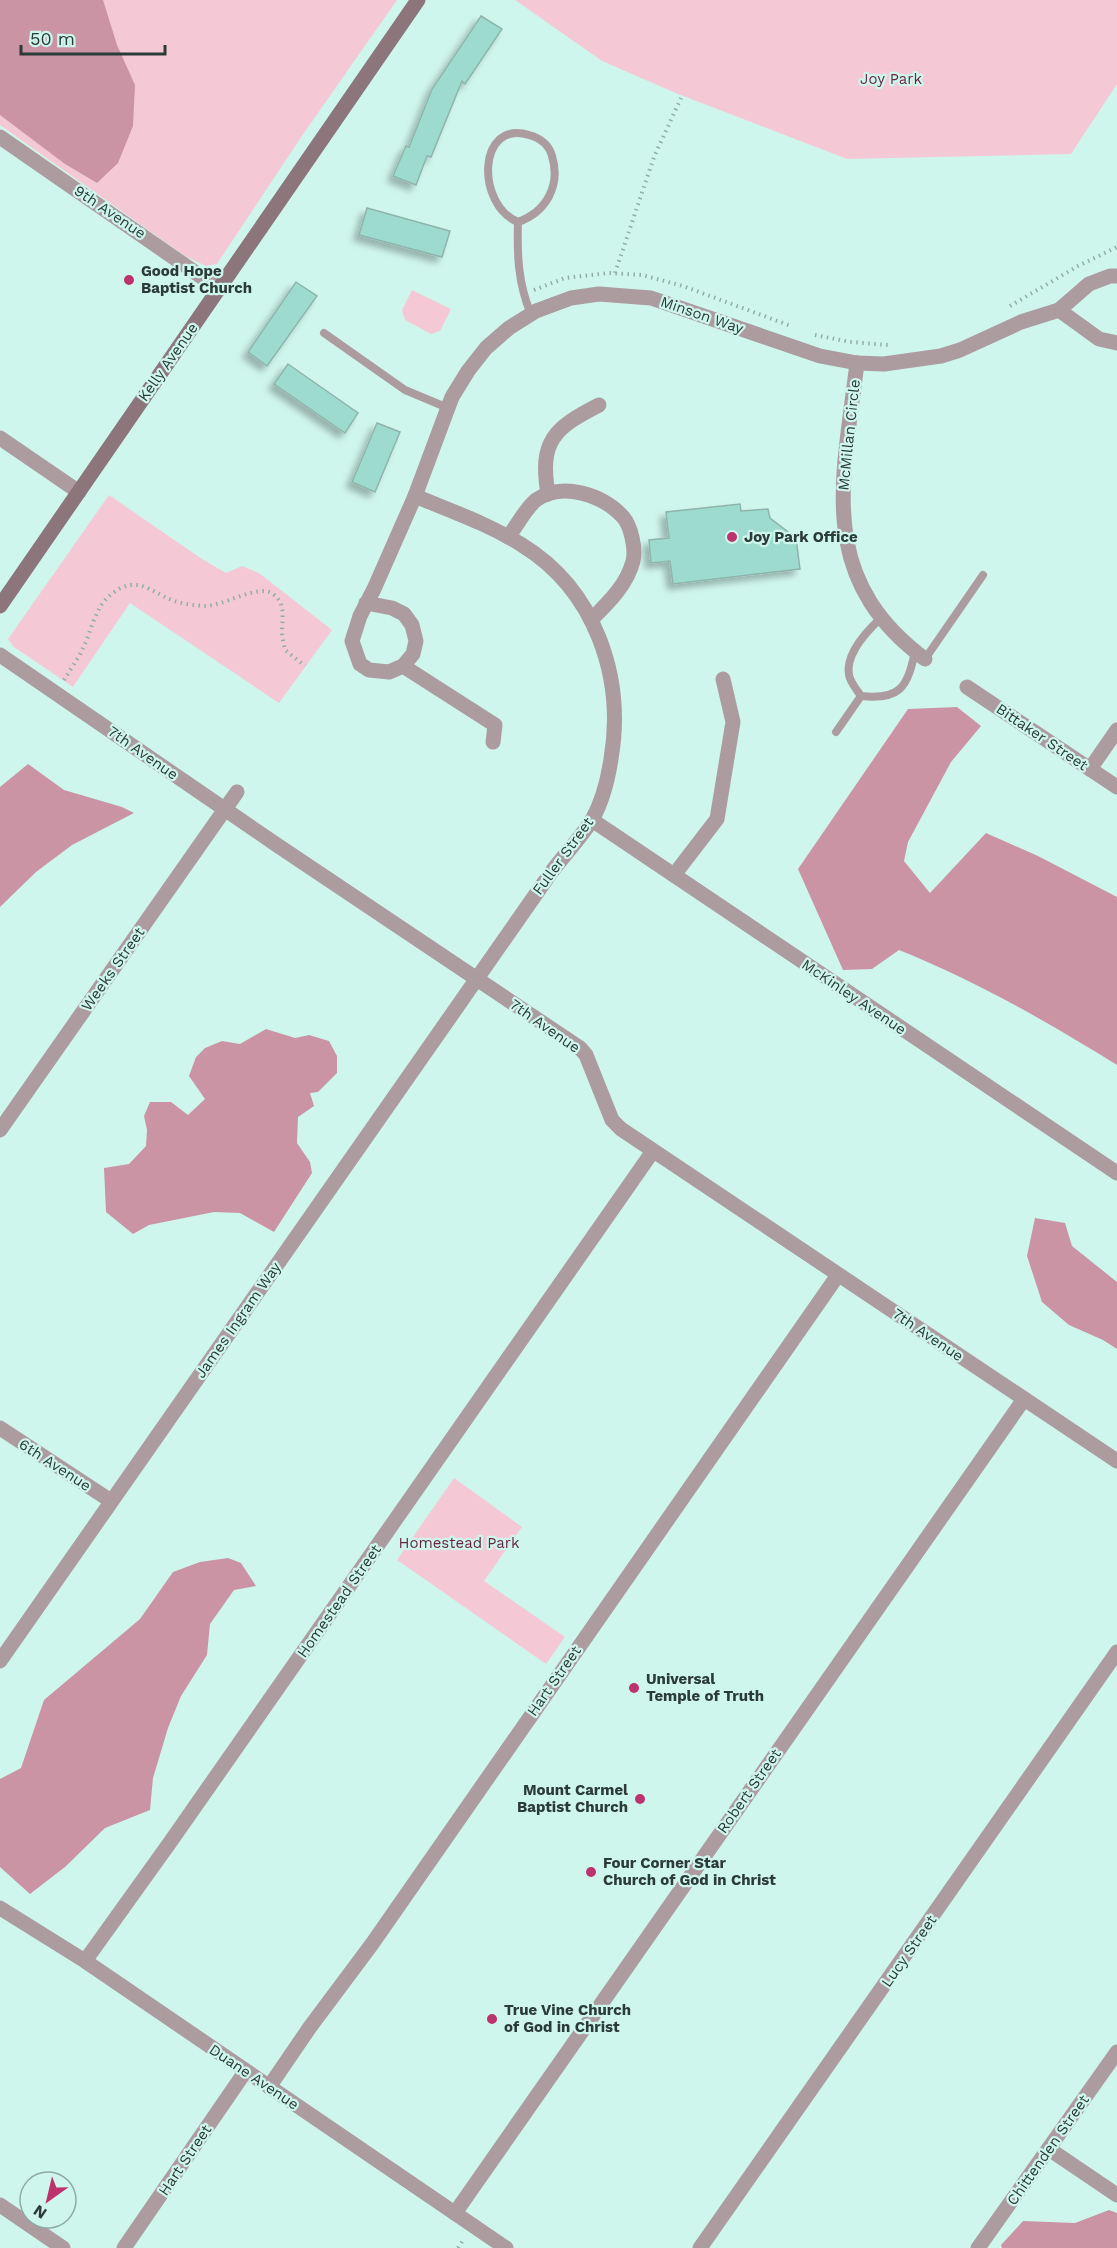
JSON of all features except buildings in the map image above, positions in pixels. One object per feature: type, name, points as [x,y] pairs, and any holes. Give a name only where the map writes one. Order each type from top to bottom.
[{"type":"main road","name":"Kelly Avenue","points":[[0,606],[418,0]]},
{"type":"street","name":"9th Avenue","points":[[0,137],[219,289]]},
{"type":"street","name":"Minson Way","points":[[403,666],[389,672],[369,670],[360,664],[352,641],[360,616],[415,496],[448,408],[468,371],[486,348],[509,328],[531,314],[562,301],[599,294],[651,298],[820,356],[856,363],[901,362],[941,356],[960,350],[1021,322],[1059,310],[1089,284],[1110,276],[1117,276]]},
{"type":"street","points":[[1059,310],[1099,339],[1117,343]]},
{"type":"street","name":"McMillan Circle","points":[[856,363],[842,504],[845,538],[856,574],[881,618],[901,641],[920,656]]},
{"type":"street","points":[[548,494],[544,471],[546,451],[555,433],[577,416],[599,405]]},
{"type":"street","points":[[0,438],[79,492]]},
{"type":"street","points":[[508,537],[536,501],[548,494],[568,489],[598,500],[625,518],[631,536],[634,559],[628,576],[614,596],[591,620]]},
{"type":"street","name":"Fuller Street","points":[[415,496],[492,527],[524,545],[553,569],[583,605],[591,620],[605,651],[615,703],[615,729],[608,776],[592,820],[550,874],[476,979]]},
{"type":"street","points":[[366,603],[392,608],[404,614],[412,625],[416,641],[413,654],[403,666],[495,725],[493,742]]},
{"type":"street","name":"7th Avenue","points":[[0,655],[580,1048],[586,1055],[612,1120],[621,1129],[1117,1461]]},
{"type":"street","points":[[674,875],[717,819],[733,722],[723,679]]},
{"type":"street","name":"Bittaker Street","points":[[967,687],[1117,788]]},
{"type":"street","points":[[1090,769],[1117,730]]},
{"type":"street","name":"Weeks Street","points":[[0,1130],[237,792]]},
{"type":"street","name":"McKinley Avenue","points":[[592,820],[1117,1173]]},
{"type":"street","name":"James Ingram Way","points":[[0,1661],[476,979]]},
{"type":"street","name":"Homestead Street","points":[[85,1961],[653,1151]]},
{"type":"street","name":"Hart Street","points":[[269,2087],[372,1944],[837,1275]]},
{"type":"street","name":"Robert Street","points":[[455,2213],[1024,1399]]},
{"type":"street","name":"6th Avenue","points":[[0,1428],[111,1501]]},
{"type":"street","name":"Lucy Street","points":[[700,2248],[1117,1652]]},
{"type":"street","name":"Duane Avenue","points":[[0,1908],[85,1961],[506,2248]]},
{"type":"street","name":"Chittenden Street","points":[[978,2248],[1117,2052]]},
{"type":"street","name":"Hart Street","points":[[124,2248],[245,2072]]},
{"type":"street","points":[[1050,2149],[1117,2195]]},
{"type":"street","points":[[0,2205],[63,2248]]},
{"type":"lane","points":[[517,132],[535,136],[550,150],[554,161],[550,198],[527,219],[518,222],[504,214],[497,206],[492,195],[488,168],[494,146],[502,136],[517,132]]},
{"type":"lane","points":[[518,222],[517,252],[522,294],[531,314]]},
{"type":"lane","points":[[324,333],[405,390],[448,408]]},
{"type":"lane","points":[[861,696],[881,698],[898,691],[920,656],[983,575]]},
{"type":"lane","points":[[861,696],[849,675],[852,654],[864,634],[881,618]]},
{"type":"lane","points":[[836,732],[861,696]]},
{"type":"path","points":[[615,273],[654,157],[681,98]]},
{"type":"path","points":[[1004,310],[1078,266],[1117,247]]},
{"type":"path","points":[[522,294],[565,278],[615,273],[642,275],[683,286],[792,326]]},
{"type":"path","points":[[814,334],[850,342],[897,346]]},
{"type":"path","points":[[64,680],[83,649],[99,608],[111,594],[132,584],[146,586],[173,600],[208,606],[266,590],[275,595],[280,603],[284,617],[282,633],[285,650],[306,666]]},
{"type":"green space","points":[[0,0],[397,0],[304,133],[217,264],[206,266],[185,256],[0,125]]},
{"type":"green space","name":"Joy Park","points":[[515,0],[1117,0],[1117,84],[1071,154],[847,159],[678,94],[602,61]]},
{"type":"green space","points":[[412,290],[451,309],[440,331],[431,334],[405,320],[402,310]]},
{"type":"green space","points":[[109,495],[226,573],[242,566],[259,573],[332,630],[279,703],[130,603],[73,687],[14,647],[8,639]]},
{"type":"green space","name":"Homestead Park","points":[[454,1478],[522,1527],[484,1581],[565,1637],[546,1664],[397,1560]]},
{"type":"shaded area","points":[[0,0],[103,0],[117,45],[135,85],[133,126],[118,163],[97,183],[65,164],[0,115]]},
{"type":"shaded area","points":[[957,707],[981,726],[951,762],[908,842],[904,861],[930,893],[986,833],[1038,856],[1117,897],[1117,1065],[1010,1003],[956,975],[899,950],[872,969],[843,970],[798,869],[908,709]]},
{"type":"shaded area","points":[[28,764],[64,790],[122,807],[134,813],[72,845],[36,872],[0,907],[0,787]]},
{"type":"shaded area","points":[[266,1029],[295,1038],[309,1035],[329,1041],[337,1056],[337,1073],[318,1092],[310,1093],[314,1106],[298,1117],[297,1143],[310,1162],[312,1173],[274,1232],[240,1213],[214,1212],[149,1225],[133,1234],[106,1212],[104,1168],[129,1164],[146,1146],[147,1130],[144,1116],[150,1102],[171,1102],[188,1115],[205,1099],[189,1076],[196,1057],[205,1048],[222,1041],[240,1044]]},
{"type":"shaded area","points":[[1035,1218],[1065,1223],[1072,1246],[1117,1282],[1117,1349],[1069,1325],[1042,1302],[1027,1256]]},
{"type":"shaded area","points":[[228,1558],[241,1563],[256,1586],[234,1590],[210,1624],[207,1655],[181,1696],[168,1728],[153,1778],[150,1810],[105,1828],[65,1867],[30,1894],[0,1867],[0,1779],[21,1768],[44,1700],[140,1619],[173,1572],[200,1562]]},
{"type":"shaded area","points":[[1109,2210],[1117,2213],[1117,2248],[1002,2248],[1001,2245],[1023,2221],[1075,2223]]},
{"type":"place","name":"Good Hope Baptist Church","points":[[129,280]]},
{"type":"place","name":"Joy Park Office","points":[[732,537]]},
{"type":"place","name":"Universal Temple of Truth","points":[[634,1688]]},
{"type":"place","name":"Mount Carmel Baptist Church","points":[[640,1799]]},
{"type":"place","name":"Four Corner Star Church of God in Christ","points":[[591,1872]]},
{"type":"place","name":"True Vine Church of God in Christ","points":[[492,2019]]}]
